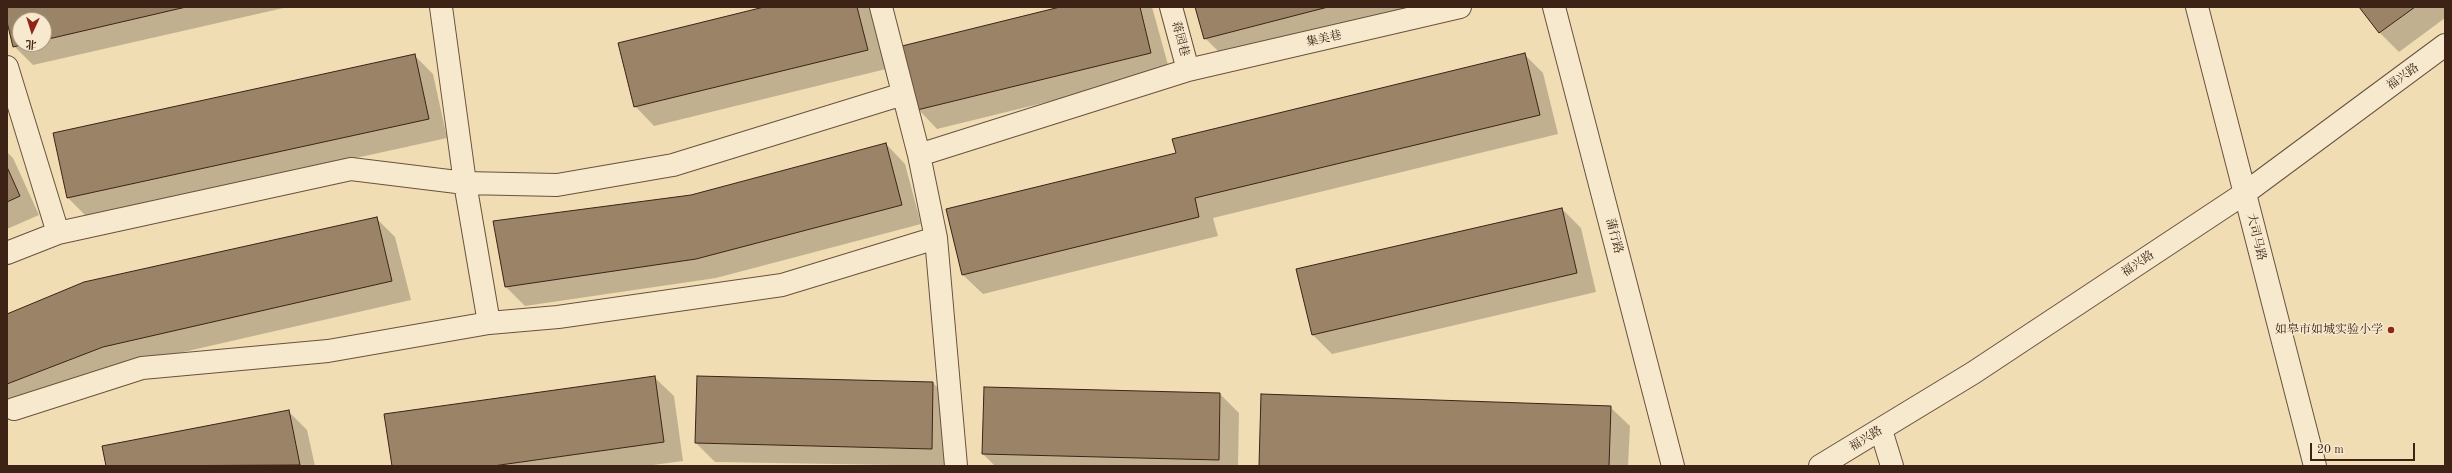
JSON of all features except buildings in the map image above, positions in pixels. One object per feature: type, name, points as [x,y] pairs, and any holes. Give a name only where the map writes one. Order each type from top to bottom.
[{"type":"street","points":[[441,7],[465,183],[489,323]]},
{"type":"street","points":[[880,7],[919,155],[936,238],[956,466]]},
{"type":"street","name":"蒋园巷","points":[[1171,7],[1188,70]]},
{"type":"street","name":"集美巷","points":[[919,155],[1188,70],[1460,7]]},
{"type":"street","name":"蒲行路","points":[[1554,7],[1673,466]]},
{"type":"street","name":"大司马路","points":[[2197,7],[2315,466]]},
{"type":"street","name":"福兴路","points":[[1820,466],[1973,373],[2245,193],[2445,45]]},
{"type":"street","points":[[7,67],[58,234]]},
{"type":"street","points":[[7,254],[58,234],[351,169],[465,183],[557,185],[673,165],[903,94]]},
{"type":"street","points":[[14,409],[142,368],[328,350],[489,323],[558,317],[782,285],[936,238]]},
{"type":"street","points":[[1881,430],[1892,466]]},
{"type":"place","name":"如皋市如城实验小学","points":[[2391,330]]}]
